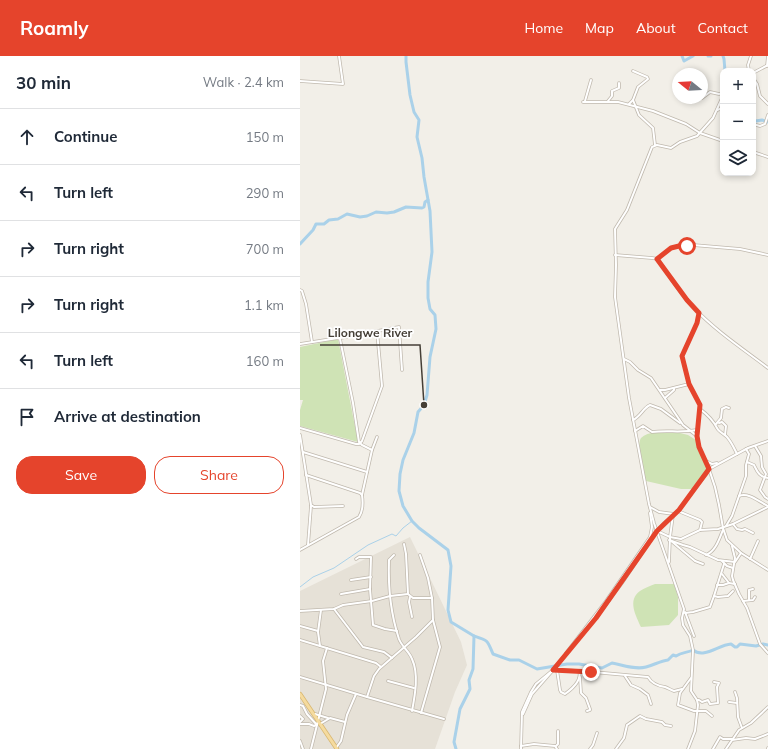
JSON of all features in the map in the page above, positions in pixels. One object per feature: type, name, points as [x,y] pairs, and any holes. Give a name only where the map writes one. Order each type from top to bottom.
[{"type":"main road","points":[[300,694],[336,749]]},
{"type":"street","points":[[300,81],[343,84],[339,56]]},
{"type":"street","points":[[748,68],[751,56]]},
{"type":"street","points":[[756,72],[767,66],[768,56]]},
{"type":"street","points":[[629,104],[633,100],[638,87],[648,79],[646,76],[633,71]]},
{"type":"street","points":[[591,80],[584,102],[608,101],[629,104],[653,111],[684,123],[700,133],[720,140]]},
{"type":"street","points":[[756,82],[760,96],[768,104]]},
{"type":"street","points":[[608,101],[612,96],[612,91],[619,88],[619,83]]},
{"type":"street","points":[[708,93],[710,92],[720,94]]},
{"type":"street","points":[[633,100],[640,117],[653,128],[655,146]]},
{"type":"street","points":[[558,732],[557,748],[534,744],[521,748],[522,719],[529,699],[606,601],[650,537],[652,527],[650,508],[633,420],[615,301],[615,227],[627,210],[651,149],[655,146],[671,148],[681,141],[696,137],[711,120],[720,102]]},
{"type":"street","points":[[716,111],[720,109]]},
{"type":"street","points":[[756,125],[760,126],[764,124],[768,115]]},
{"type":"street","points":[[756,153],[768,157]]},
{"type":"street","points":[[615,256],[657,259],[671,248],[693,245],[740,249],[768,255]]},
{"type":"street","points":[[657,259],[687,300],[699,313],[712,325],[768,368]]},
{"type":"street","points":[[300,290],[302,291],[306,304],[312,342]]},
{"type":"street","points":[[699,313],[697,323],[682,356],[689,384],[699,400],[700,409],[697,430],[699,447],[709,469],[727,540],[741,553],[768,570]]},
{"type":"street","points":[[300,344],[377,332],[398,327],[400,328],[402,370]]},
{"type":"street","points":[[360,443],[364,437],[382,386],[377,332]]},
{"type":"street","points":[[339,338],[349,381],[360,443]]},
{"type":"street","points":[[624,359],[650,377],[683,425]]},
{"type":"street","points":[[660,390],[666,390],[689,384]]},
{"type":"street","points":[[665,398],[674,390],[674,388]]},
{"type":"street","points":[[633,420],[641,415],[646,407],[650,405],[661,409],[697,436]]},
{"type":"street","points":[[717,423],[721,418],[722,409],[726,407],[729,408]]},
{"type":"street","points":[[700,409],[717,423],[718,429],[733,444],[737,454]]},
{"type":"street","points":[[717,423],[722,422],[726,426],[725,435]]},
{"type":"street","points":[[635,431],[643,426],[652,432],[666,430],[685,432],[697,430]]},
{"type":"street","points":[[300,428],[342,440],[358,444],[360,443],[372,450]]},
{"type":"street","points":[[300,435],[311,506],[308,545]]},
{"type":"street","points":[[300,550],[359,517],[362,510],[362,495],[372,450],[377,438]]},
{"type":"street","points":[[559,662],[596,618],[657,531],[678,511],[709,469],[746,449],[768,441]]},
{"type":"street","points":[[755,446],[761,456],[762,466],[766,474],[760,490],[768,499]]},
{"type":"street","points":[[706,555],[710,553],[717,545],[724,528],[732,516],[747,474],[746,465],[749,454],[746,449]]},
{"type":"street","points":[[303,452],[367,472]]},
{"type":"street","points":[[706,461],[712,464],[719,463]]},
{"type":"street","points":[[747,462],[754,465],[757,473],[768,478]]},
{"type":"street","points":[[306,475],[362,495]]},
{"type":"street","points":[[738,496],[743,494],[749,495],[768,506]]},
{"type":"street","points":[[311,506],[343,506]]},
{"type":"street","points":[[669,538],[681,539],[700,530],[724,528],[768,506]]},
{"type":"street","points":[[650,508],[659,512],[674,514]]},
{"type":"street","points":[[650,508],[694,636]]},
{"type":"street","points":[[678,511],[700,520],[702,522],[700,530]]},
{"type":"street","points":[[669,566],[669,538],[674,514]]},
{"type":"street","points":[[733,524],[737,529],[745,529],[753,533]]},
{"type":"street","points":[[657,531],[706,555],[722,561],[735,562]]},
{"type":"street","points":[[669,538],[695,561],[702,564]]},
{"type":"street","points":[[750,559],[758,541]]},
{"type":"street","points":[[404,544],[409,602],[412,617]]},
{"type":"street","points":[[732,545],[735,562]]},
{"type":"street","points":[[741,553],[735,562],[732,576],[747,608],[760,644],[768,653]]},
{"type":"street","points":[[420,555],[428,575],[432,598],[433,620],[440,649],[421,713]]},
{"type":"street","points":[[356,559],[359,557],[371,556],[370,601],[373,626],[397,632]]},
{"type":"street","points":[[394,556],[389,560],[389,596],[391,612],[397,632],[403,647],[413,660],[416,676],[412,711]]},
{"type":"street","points":[[722,561],[724,564],[733,568]]},
{"type":"street","points":[[685,612],[693,612],[709,608],[722,574],[724,564]]},
{"type":"street","points":[[722,574],[729,583]]},
{"type":"street","points":[[350,580],[370,577]]},
{"type":"street","points":[[717,585],[729,583],[735,584]]},
{"type":"street","points":[[341,594],[370,589]]},
{"type":"street","points":[[749,600],[750,590],[753,589]]},
{"type":"street","points":[[714,596],[728,596],[733,591]]},
{"type":"street","points":[[300,611],[334,609],[340,606],[389,596],[409,596],[418,599],[432,598]]},
{"type":"street","points":[[743,601],[753,600],[755,597]]},
{"type":"street","points":[[684,608],[682,618],[683,624],[688,632],[693,650],[691,691],[697,700],[698,712],[695,730],[688,749]]},
{"type":"street","points":[[334,609],[363,647],[382,652],[392,658]]},
{"type":"street","points":[[320,646],[319,631],[321,610]]},
{"type":"street","points":[[366,697],[368,696],[374,676],[381,667],[416,637],[433,620]]},
{"type":"street","points":[[300,626],[319,631]]},
{"type":"street","points":[[300,640],[376,663],[381,667]]},
{"type":"street","points":[[318,721],[327,686],[323,661],[327,648]]},
{"type":"street","points":[[553,670],[648,677],[658,686],[674,691],[682,689]]},
{"type":"street","points":[[557,670],[560,690],[565,694],[577,682],[580,676]]},
{"type":"street","points":[[578,671],[582,681],[581,693],[586,698],[590,709],[587,711]]},
{"type":"street","points":[[624,675],[631,685],[648,695],[651,704]]},
{"type":"street","points":[[691,677],[682,689],[678,705],[694,712],[706,711],[712,716]]},
{"type":"street","points":[[300,678],[444,719]]},
{"type":"street","points":[[388,681],[414,688]]},
{"type":"street","points":[[697,700],[702,702],[708,700],[710,704],[718,703],[717,687],[719,683],[714,682]]},
{"type":"street","points":[[735,692],[738,717],[742,728]]},
{"type":"street","points":[[336,749],[341,741],[345,722],[356,694]]},
{"type":"street","points":[[729,702],[737,703]]},
{"type":"street","points":[[300,705],[303,706],[307,714],[319,725]]},
{"type":"street","points":[[726,749],[742,728],[751,723],[768,707]]},
{"type":"street","points":[[313,714],[345,722]]},
{"type":"street","points":[[300,716],[303,719],[300,723],[314,726],[319,725],[328,718]]},
{"type":"street","points":[[616,749],[624,738],[627,725],[640,716],[671,726]]},
{"type":"street","points":[[311,749],[319,725]]},
{"type":"street","points":[[590,749],[597,733]]},
{"type":"street","points":[[714,749],[720,737],[723,739],[732,740],[746,738],[755,739],[768,734]]},
{"type":"street","points":[[300,741],[302,749]]},
{"type":"shaded area","points":[[410,537],[461,642],[467,665],[455,692],[435,749],[300,749],[300,591]]},
{"type":"green space","points":[[338,339],[358,442],[300,426],[300,410],[303,400],[300,400],[300,347]]},
{"type":"green space","points":[[672,431],[688,435],[696,440],[707,469],[693,489],[681,489],[646,481],[639,446],[641,438],[652,433]]},
{"type":"green space","points":[[655,584],[674,584],[678,597],[678,615],[669,625],[641,627],[634,608],[634,599],[640,591]]},
{"type":"waterway","points":[[406,56],[410,95],[414,112],[419,120],[417,137],[422,158],[430,211],[432,252],[428,282],[428,298],[430,309],[435,315],[436,329],[430,357],[427,395],[424,405],[418,412],[414,433],[403,460],[399,491],[403,506],[412,521],[448,550],[451,566],[448,610],[451,622],[474,636],[473,669],[469,680],[470,689],[460,709],[454,742],[456,749]]},
{"type":"waterway","points":[[682,56],[684,61],[693,56]]},
{"type":"waterway","points":[[723,56],[725,68]]},
{"type":"waterway","points":[[756,121],[762,120],[768,122]]},
{"type":"waterway","points":[[300,244],[313,230],[316,224],[324,224],[329,220],[338,219],[347,214],[360,217],[376,212],[394,212],[406,207],[422,208],[428,200]]},
{"type":"waterway","points":[[300,587],[313,577],[334,568],[368,545],[392,534],[396,536],[412,521]]},
{"type":"waterway","points":[[474,636],[487,642],[493,654],[510,660],[519,660],[537,669],[567,664],[579,664],[602,668],[612,663],[633,668],[642,668],[668,660],[673,655],[676,656],[693,650],[702,653],[731,644],[735,647],[740,644],[756,646],[763,644],[768,645]]},
{"type":"place","name":"Lilongwe River","points":[[424,405]]},
{"type":"route","points":[[591,672],[553,670],[596,618],[657,531],[679,510],[683,502],[688,499],[709,469],[699,447],[697,436],[700,412],[699,400],[687,380],[682,356],[697,323],[699,313],[683,295],[657,259],[675,246],[687,246]]}]
